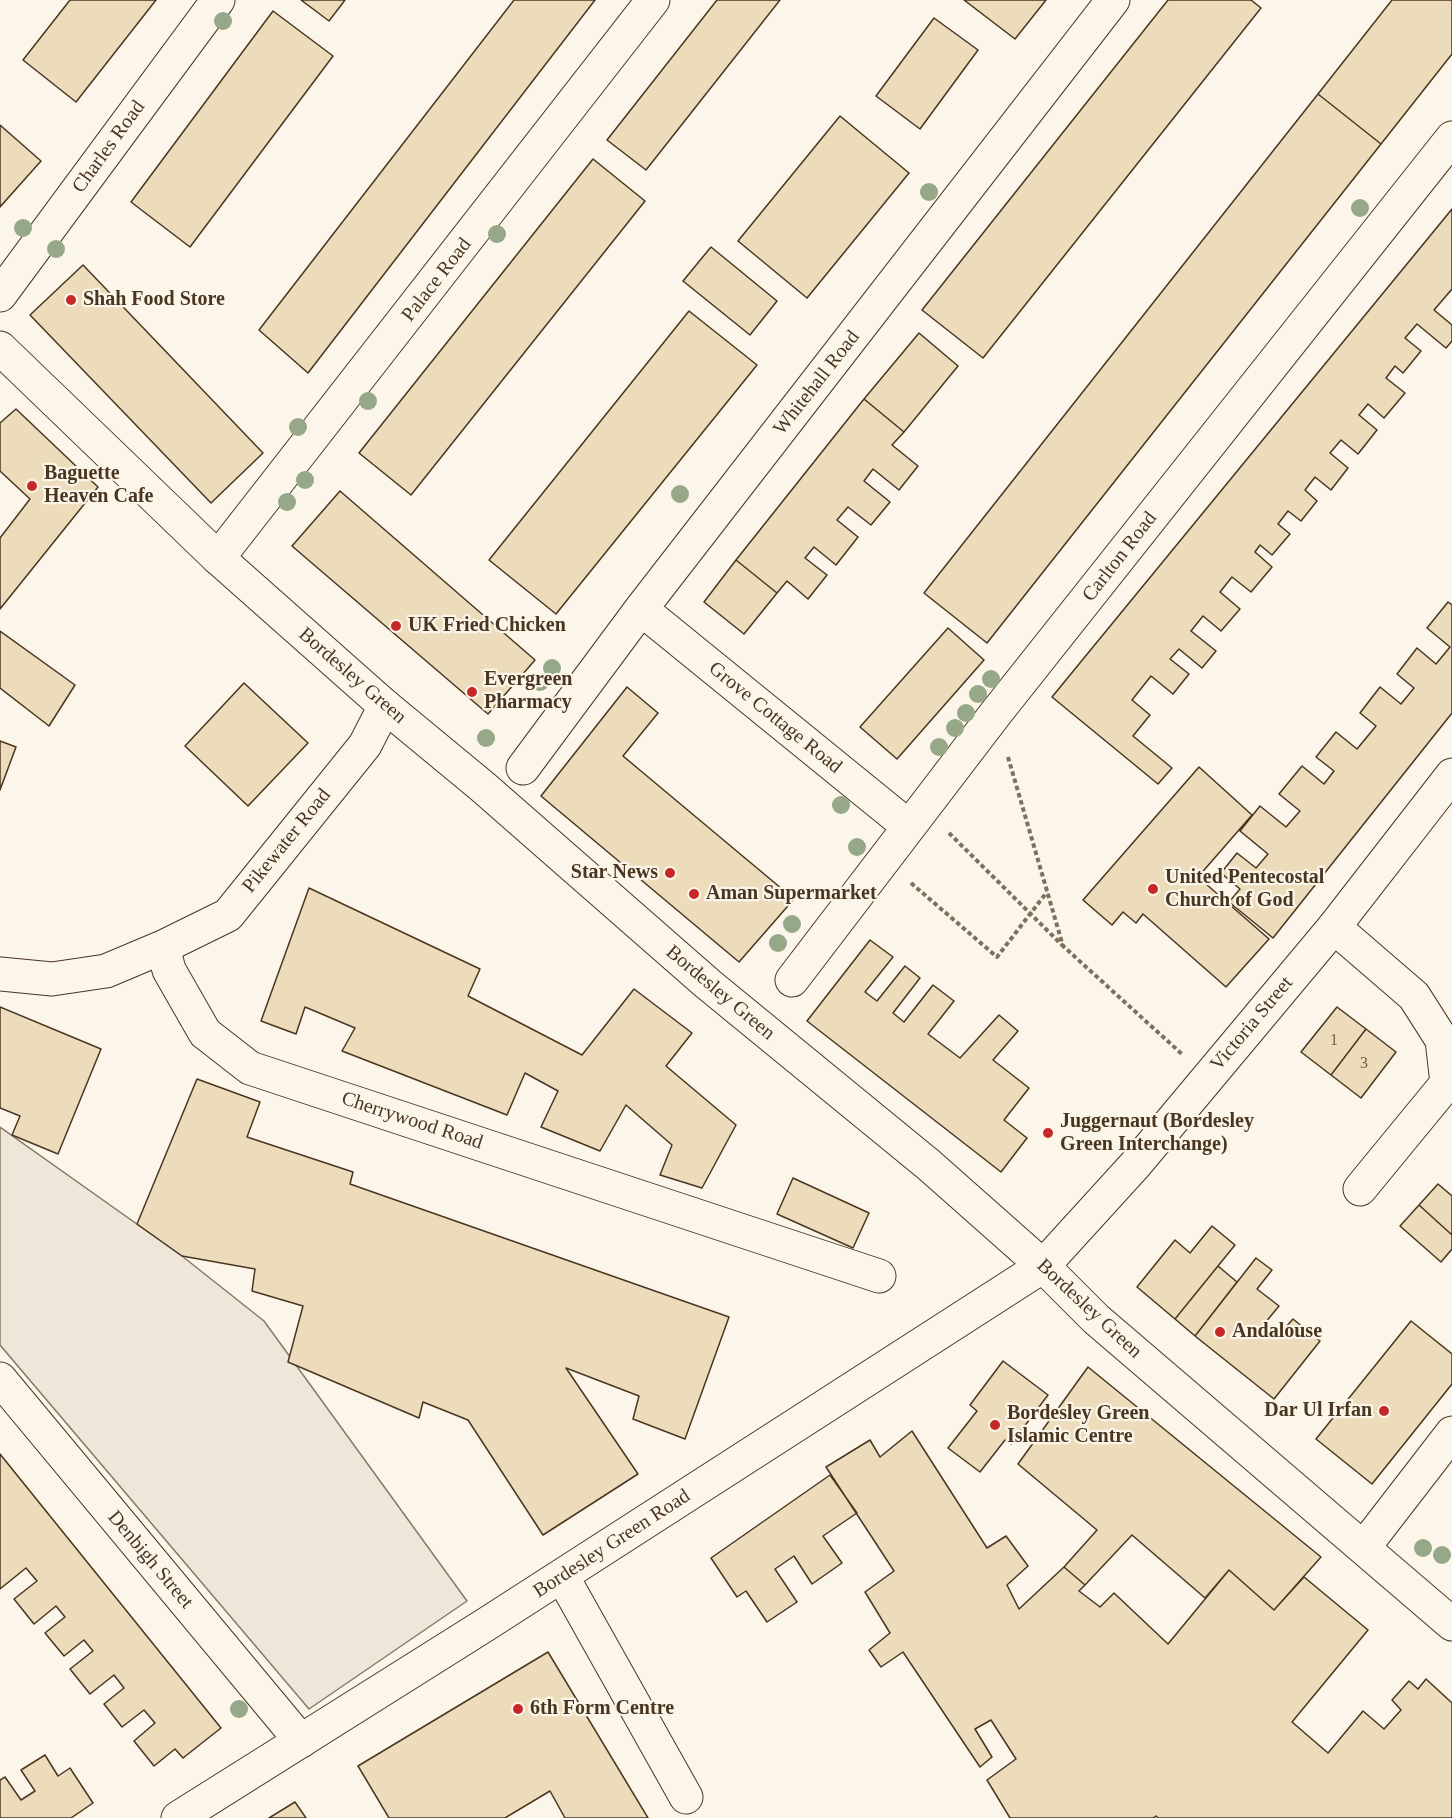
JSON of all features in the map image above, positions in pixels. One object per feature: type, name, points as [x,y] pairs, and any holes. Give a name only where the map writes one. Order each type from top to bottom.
[{"type":"street","name":"Charles Road","points":[[0,295],[218,0]]},
{"type":"street","name":"Palace Road","points":[[219,558],[654,0]]},
{"type":"street","name":"Whitehall Road","points":[[524,768],[641,609],[1113,0]]},
{"type":"street","name":"Carlton Road","points":[[792,980],[996,713],[1452,138]]},
{"type":"street","name":"Bordesley Green","points":[[3,356],[219,558],[385,706],[483,787],[748,1017],[929,1165],[1043,1266],[1096,1319],[1452,1624]]},
{"type":"street","name":"Grove Cottage Road","points":[[641,609],[915,817]]},
{"type":"street","name":"Pikewater Road","points":[[163,947],[228,915],[365,745],[385,706]]},
{"type":"street","name":"Victoria Street","points":[[1043,1266],[1136,1165],[1334,927],[1452,775]]},
{"type":"street","points":[[1334,927],[1414,996],[1442,1040],[1447,1083],[1360,1190]]},
{"type":"street","points":[[0,974],[52,979],[95,973],[163,947]]},
{"type":"street","name":"Cherrywood Road","points":[[163,947],[169,970],[205,1033],[250,1068],[879,1276]]},
{"type":"street","name":"Bordesley Green Road","points":[[178,1818],[562,1576],[1043,1266]]},
{"type":"street","name":"Denbigh Street","points":[[0,1378],[301,1741]]},
{"type":"street","points":[[1364,1547],[1452,1433]]},
{"type":"street","points":[[562,1576],[686,1797]]},
{"type":"path","points":[[996,713],[1063,946]]},
{"type":"path","points":[[915,817],[1030,914],[1208,1078]]},
{"type":"path","points":[[883,860],[997,957],[1047,892]]},
{"type":"shaded area","points":[[0,1127],[182,1256],[264,1321],[467,1601],[309,1709],[0,1345]]},
{"type":"building","points":[[70,0],[156,0],[76,102],[23,60]]},
{"type":"building","points":[[301,0],[345,0],[329,21]]},
{"type":"building","points":[[514,0],[595,0],[308,373],[259,330]]},
{"type":"building","points":[[717,0],[780,0],[646,170],[607,140]]},
{"type":"building","points":[[964,0],[1046,0],[1015,39]]},
{"type":"building","points":[[1168,0],[1251,0],[1261,8],[983,358],[922,310]]},
{"type":"building","points":[[1392,0],[1452,0],[1452,54],[1381,144],[1318,94]]},
{"type":"building","points":[[273,11],[333,56],[190,247],[131,202]]},
{"type":"building","points":[[934,18],[978,50],[920,129],[876,96]]},
{"type":"building","points":[[1318,94],[1381,144],[987,643],[924,593]]},
{"type":"building","points":[[840,116],[909,173],[807,298],[738,241]]},
{"type":"building","points":[[0,125],[41,161],[0,207]]},
{"type":"building","points":[[593,159],[645,201],[411,495],[359,453]]},
{"type":"building","points":[[1452,209],[1452,289],[1434,310],[1452,325],[1452,341],[1446,348],[1417,324],[1405,338],[1421,351],[1403,373],[1395,366],[1386,378],[1405,393],[1384,418],[1368,404],[1359,415],[1377,430],[1358,454],[1341,440],[1330,453],[1348,468],[1331,490],[1315,477],[1305,490],[1317,501],[1301,521],[1288,511],[1278,524],[1290,534],[1272,555],[1260,545],[1255,552],[1272,567],[1251,592],[1232,577],[1220,592],[1240,609],[1221,631],[1203,616],[1191,631],[1216,651],[1202,668],[1179,649],[1170,659],[1189,674],[1173,694],[1151,676],[1132,700],[1150,715],[1133,736],[1172,768],[1158,784],[1052,697]]},
{"type":"building","points":[[711,247],[777,301],[750,335],[683,281]]},
{"type":"building","points":[[83,265],[263,453],[211,503],[30,315]]},
{"type":"building","points":[[689,311],[757,365],[556,614],[489,560]]},
{"type":"building","points":[[919,333],[958,366],[904,432],[864,399]]},
{"type":"building","points":[[864,399],[904,432],[892,445],[918,466],[899,490],[873,469],[864,481],[890,502],[871,525],[848,507],[837,520],[858,537],[836,565],[814,547],[805,558],[827,575],[808,599],[787,581],[777,593],[736,560]]},
{"type":"building","points":[[16,409],[98,487],[0,609],[0,538],[30,499],[0,471],[0,423]]},
{"type":"building","points":[[340,491],[535,660],[488,714],[292,546]]},
{"type":"building","points":[[736,560],[777,593],[744,634],[704,602]]},
{"type":"building","points":[[1448,602],[1452,605],[1452,713],[1273,938],[1229,902],[1240,889],[1221,873],[1237,853],[1256,868],[1268,854],[1240,831],[1260,806],[1286,827],[1300,811],[1279,794],[1302,766],[1324,784],[1334,771],[1316,757],[1336,732],[1357,749],[1376,726],[1360,713],[1380,687],[1401,704],[1414,688],[1397,674],[1417,648],[1436,664],[1450,647],[1427,628]]},
{"type":"building","points":[[948,628],[984,660],[897,759],[860,727]]},
{"type":"building","points":[[0,631],[75,685],[49,726],[0,688]]},
{"type":"building","points":[[244,683],[308,743],[248,806],[185,746]]},
{"type":"building","points":[[627,687],[658,713],[623,756],[794,899],[739,962],[541,796]]},
{"type":"building","points":[[0,741],[16,747],[0,790]]},
{"type":"building","name":"United Pentecostal Church of God","points":[[1199,767],[1252,815],[1198,877],[1269,939],[1226,987],[1143,914],[1136,923],[1123,912],[1112,925],[1083,900]]},
{"type":"building","points":[[309,888],[480,969],[468,996],[582,1055],[634,989],[692,1033],[666,1066],[736,1125],[702,1188],[660,1175],[672,1145],[626,1105],[600,1151],[541,1127],[558,1091],[525,1073],[507,1115],[342,1051],[355,1028],[305,1007],[296,1034],[261,1021]]},
{"type":"building","points":[[870,940],[893,957],[865,992],[877,1001],[905,966],[920,978],[893,1013],[904,1022],[933,985],[954,1001],[928,1034],[960,1058],[999,1015],[1018,1031],[993,1060],[1029,1088],[1004,1120],[1027,1138],[1001,1172],[807,1021]]},
{"type":"building","points":[[0,1007],[101,1049],[58,1154],[12,1135],[20,1116],[0,1108]]},
{"type":"building","points":[[1337,1007],[1366,1029],[1331,1075],[1301,1052]]},
{"type":"building","points":[[1366,1029],[1396,1052],[1361,1098],[1331,1075]]},
{"type":"building","points":[[197,1079],[260,1102],[247,1137],[353,1172],[350,1184],[729,1317],[685,1439],[633,1419],[639,1396],[566,1368],[638,1474],[543,1535],[468,1420],[423,1402],[419,1418],[288,1362],[303,1306],[252,1291],[255,1269],[182,1256],[137,1224]]},
{"type":"building","points":[[793,1178],[869,1213],[853,1248],[777,1214]]},
{"type":"building","points":[[1438,1184],[1452,1196],[1452,1235],[1419,1205]]},
{"type":"building","points":[[1419,1205],[1452,1235],[1452,1249],[1441,1262],[1400,1226]]},
{"type":"building","points":[[1212,1226],[1235,1245],[1175,1319],[1137,1287],[1175,1240],[1190,1253]]},
{"type":"building","points":[[1256,1258],[1272,1270],[1257,1289],[1279,1306],[1265,1323],[1279,1335],[1293,1319],[1320,1341],[1274,1399],[1195,1336]]},
{"type":"building","points":[[1218,1266],[1237,1282],[1195,1336],[1175,1319]]},
{"type":"building","name":"Dar Ul Irfan","points":[[1411,1321],[1452,1354],[1452,1384],[1372,1484],[1316,1439]]},
{"type":"building","name":"Bordesley Green Islamic Centre","points":[[1003,1361],[1048,1395],[1011,1444],[1005,1440],[980,1472],[948,1448],[977,1411],[970,1405]]},
{"type":"building","points":[[1088,1367],[1321,1557],[1274,1610],[1229,1570],[1205,1598],[1132,1535],[1085,1585],[1064,1567],[1097,1530],[1018,1464]]},
{"type":"building","points":[[912,1431],[987,1548],[1006,1536],[1028,1566],[1007,1585],[1019,1609],[1064,1567],[1085,1585],[1079,1591],[1100,1607],[1114,1593],[1168,1644],[1229,1570],[1274,1610],[1304,1577],[1368,1630],[1292,1722],[1328,1753],[1363,1711],[1384,1729],[1401,1710],[1392,1700],[1409,1681],[1418,1689],[1426,1679],[1452,1703],[1452,1818],[1158,1818],[1156,1816],[1153,1818],[1010,1818],[987,1780],[1016,1759],[991,1720],[975,1729],[992,1757],[980,1767],[903,1652],[881,1667],[869,1650],[890,1633],[865,1592],[894,1571],[826,1467],[870,1440],[880,1457]]},
{"type":"building","points":[[0,1454],[221,1728],[183,1758],[175,1749],[154,1766],[134,1741],[155,1723],[144,1710],[122,1727],[104,1704],[124,1688],[114,1675],[90,1694],[70,1669],[93,1651],[84,1640],[64,1656],[45,1633],[65,1617],[56,1606],[34,1624],[14,1599],[37,1581],[26,1568],[0,1589]]},
{"type":"building","points":[[830,1475],[857,1513],[823,1536],[842,1563],[812,1584],[794,1556],[775,1569],[797,1602],[767,1622],[746,1591],[737,1597],[711,1558]]},
{"type":"building","name":"6th Form Centre","points":[[548,1652],[648,1818],[565,1818],[550,1791],[505,1818],[389,1818],[358,1766]]},
{"type":"building","points":[[45,1755],[58,1776],[70,1768],[93,1803],[71,1818],[0,1818],[0,1780],[5,1777],[21,1800],[35,1791],[21,1770]]},
{"type":"building","points":[[295,1802],[306,1818],[269,1818]]},
{"type":"place","name":"Shah Food Store","points":[[71,300]]},
{"type":"place","name":"Baguette Heaven Cafe","points":[[32,486]]},
{"type":"place","name":"UK Fried Chicken","points":[[396,626]]},
{"type":"place","name":"Evergreen Pharmacy","points":[[472,692]]},
{"type":"place","name":"Star News","points":[[670,873]]},
{"type":"place","name":"United Pentecostal Church of God","points":[[1153,889]]},
{"type":"place","name":"Aman Supermarket","points":[[694,894]]},
{"type":"place","name":"Juggernaut (Bordesley Green Interchange)","points":[[1048,1133]]},
{"type":"place","name":"Andalouse","points":[[1220,1332]]},
{"type":"place","name":"Dar Ul Irfan","points":[[1384,1411]]},
{"type":"place","name":"Bordesley Green Islamic Centre","points":[[995,1425]]},
{"type":"place","name":"6th Form Centre","points":[[518,1709]]}]
